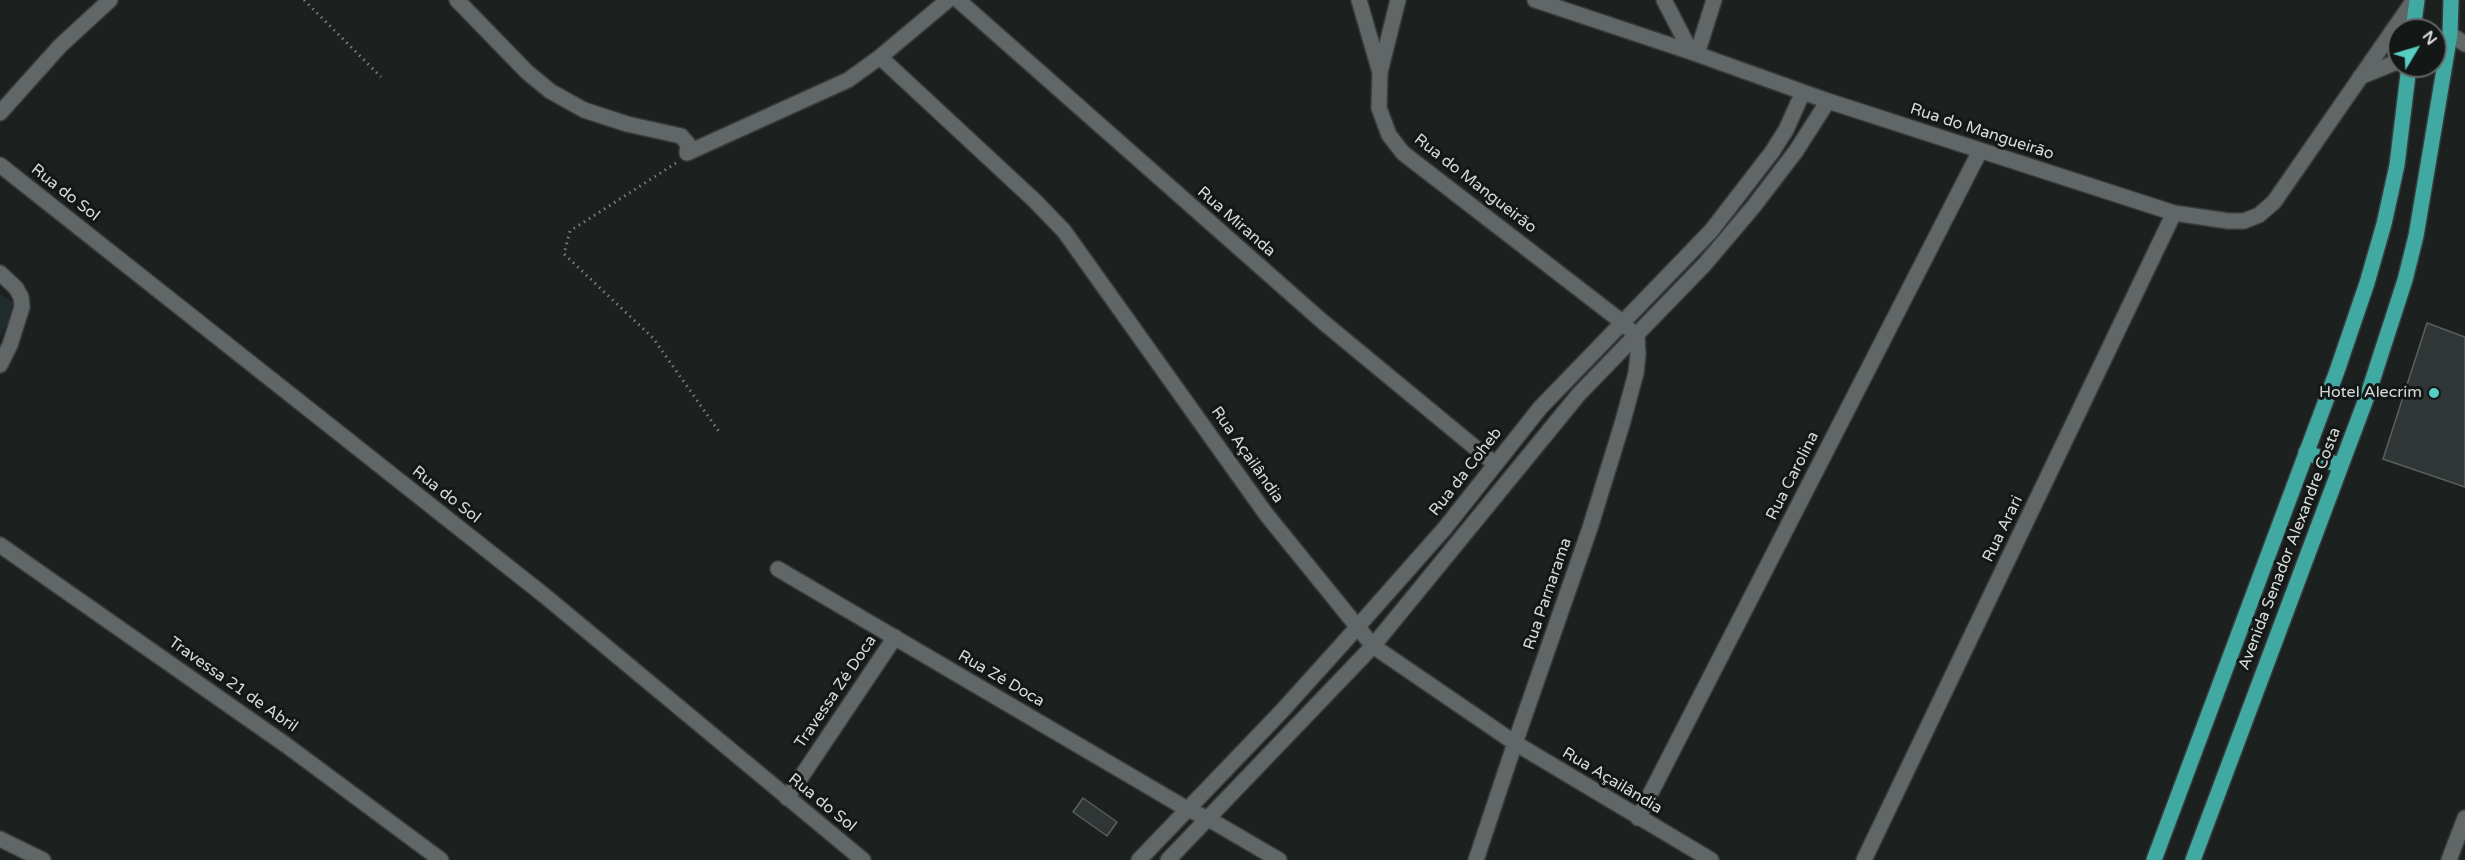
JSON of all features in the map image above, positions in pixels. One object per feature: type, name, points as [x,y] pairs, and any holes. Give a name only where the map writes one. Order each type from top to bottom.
[{"type":"main road","points":[[2414,18],[2415,0]]},
{"type":"main road","name":"Avenida Senador Alexandre Costa","points":[[2193,860],[2369,391],[2414,247],[2450,34],[2451,0]]},
{"type":"main road","name":"Avenida Senador Alexandre Costa","points":[[2154,860],[2367,283],[2384,224],[2397,165],[2408,78]]},
{"type":"main road","points":[[2306,452],[2340,465]]},
{"type":"street","points":[[0,113],[60,46],[110,0]]},
{"type":"street","points":[[457,0],[527,72],[550,91],[584,110],[627,124],[681,136],[688,144],[687,153]]},
{"type":"street","points":[[687,153],[848,80],[880,57],[948,0]]},
{"type":"street","name":"Rua Miranda","points":[[958,0],[1323,322],[1495,464]]},
{"type":"street","points":[[1359,0],[1380,72]]},
{"type":"street","name":"Rua do Mangueirão","points":[[1398,0],[1380,72],[1380,108],[1389,135],[1403,153],[1622,322],[1637,337]]},
{"type":"street","name":"Rua do Mangueirão","points":[[1535,0],[1828,101],[2174,213],[2228,221],[2244,221],[2259,215],[2274,202],[2415,0]]},
{"type":"street","points":[[1664,0],[1694,53]]},
{"type":"street","points":[[1694,53],[1714,0]]},
{"type":"street","points":[[2450,34],[2465,44]]},
{"type":"street","name":"Rua Açailândia","points":[[880,57],[1035,201],[1064,231],[1266,514],[1373,646],[1515,743],[1711,860]]},
{"type":"street","points":[[2360,77],[2387,66]]},
{"type":"street","name":"Rua da Coheb","points":[[1139,860],[1281,712],[1358,626],[1444,528],[1540,408],[1711,231],[1772,152],[1786,130],[1803,92]]},
{"type":"street","points":[[1168,860],[1373,646],[1579,394],[1637,337],[1705,264],[1777,178],[1828,101]]},
{"type":"street","name":"Rua Carolina","points":[[1638,818],[1980,151]]},
{"type":"street","name":"Rua do Sol","points":[[0,165],[545,596],[857,858]]},
{"type":"street","name":"Rua Arari","points":[[1864,860],[2174,213]]},
{"type":"street","points":[[0,273],[16,288],[21,297],[22,307],[10,345],[0,365]]},
{"type":"street","name":"Rua Parnarama","points":[[1476,860],[1590,528],[1623,421],[1636,373],[1637,337]]},
{"type":"street","name":"Travessa 21 de Abril","points":[[0,545],[295,752],[441,860]]},
{"type":"street","name":"Rua Zé Doca","points":[[778,569],[1187,809],[1207,818],[1279,860]]},
{"type":"street","name":"Travessa Zé Doca","points":[[787,798],[895,637]]},
{"type":"street","points":[[2449,860],[2465,818]]},
{"type":"street","points":[[0,839],[42,860]]},
{"type":"path","points":[[304,0],[381,77]]},
{"type":"path","points":[[687,153],[661,173],[601,209],[570,231],[564,254],[654,338],[720,433]]},
{"type":"shaded area","points":[[0,294],[17,305],[0,337]]},
{"type":"building","name":"Hotel Alecrim","points":[[2427,323],[2465,337],[2465,487],[2383,459]]},
{"type":"building","points":[[1083,798],[1117,822],[1107,836],[1073,812]]},
{"type":"place","name":"Hotel Alecrim","points":[[2434,393]]}]
